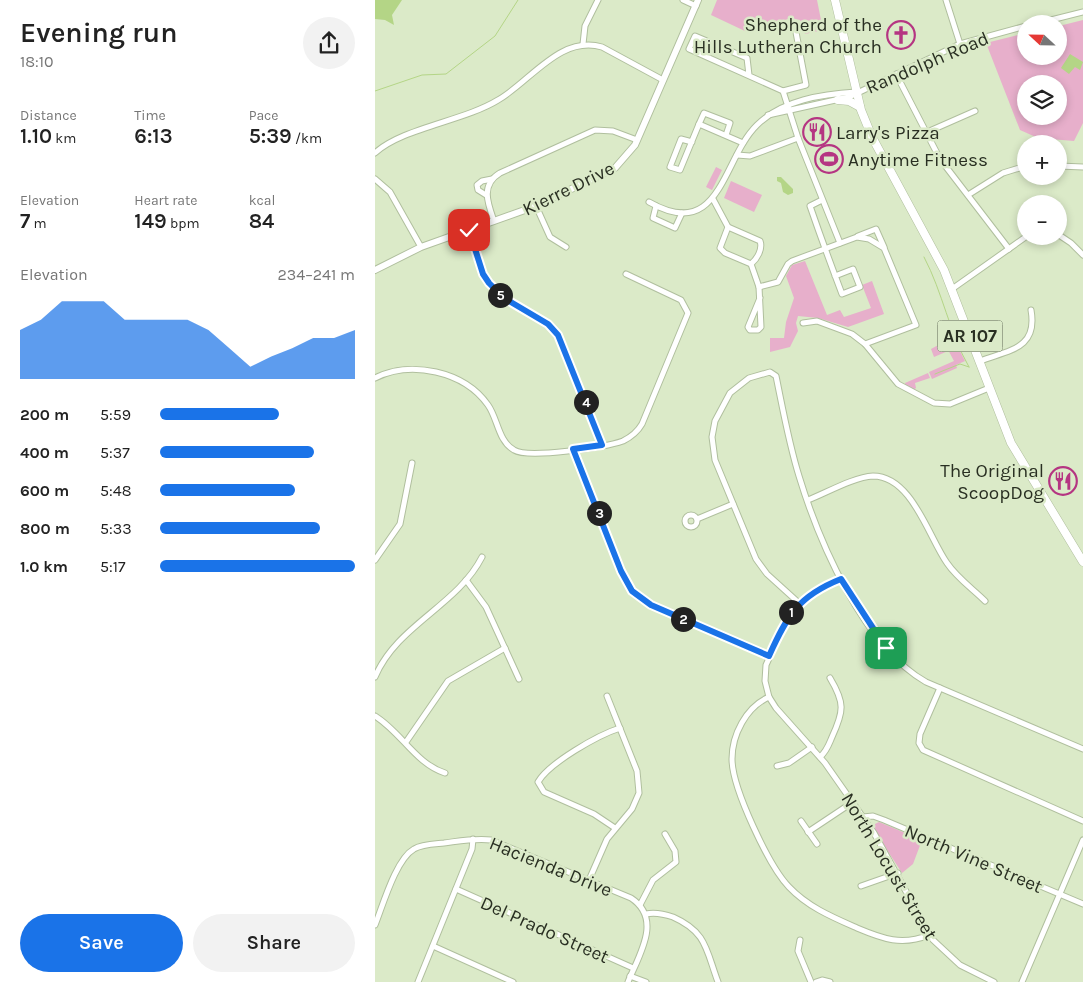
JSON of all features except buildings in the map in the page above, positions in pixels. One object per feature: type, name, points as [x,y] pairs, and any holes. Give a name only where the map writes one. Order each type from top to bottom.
[{"type":"main road","name":"AR 107","points":[[835,0],[861,107],[872,137],[952,289],[1000,418],[1015,451],[1083,562]]},
{"type":"main road","points":[[838,100],[849,101],[861,107]]},
{"type":"street","points":[[583,44],[585,26],[598,0]]},
{"type":"street","points":[[683,0],[697,3]]},
{"type":"street","points":[[946,0],[960,44]]},
{"type":"street","name":"Kierre Drive","points":[[375,270],[421,247],[536,206],[608,173],[625,159],[637,140],[697,3]]},
{"type":"street","points":[[1067,16],[1083,12]]},
{"type":"street","points":[[749,75],[747,58],[695,36],[689,49],[783,91],[806,85],[795,27]]},
{"type":"street","name":"Randolph Road","points":[[787,108],[838,100],[960,44],[1017,28]]},
{"type":"street","points":[[375,153],[397,140],[491,104],[560,52],[583,44],[602,47],[663,80]]},
{"type":"street","points":[[895,74],[940,159],[1009,248]]},
{"type":"street","points":[[783,91],[798,138],[839,243]]},
{"type":"street","name":"Randolph Road","points":[[713,199],[743,143],[757,124],[768,115],[842,93],[857,92]]},
{"type":"street","points":[[925,133],[975,111]]},
{"type":"street","points":[[692,142],[681,140],[670,167],[680,170],[692,142],[699,124],[704,113],[730,124],[726,136]]},
{"type":"street","points":[[699,124],[743,143]]},
{"type":"street","points":[[486,195],[478,190],[477,185],[482,181],[492,179],[500,173],[588,132],[600,129],[613,130],[637,140]]},
{"type":"street","points":[[737,155],[750,156],[798,138]]},
{"type":"street","points":[[1067,167],[1083,168]]},
{"type":"street","points":[[968,195],[1003,173],[1017,169]]},
{"type":"street","points":[[375,178],[390,192],[421,247]]},
{"type":"street","points":[[492,179],[486,195],[494,221]]},
{"type":"street","points":[[649,202],[656,206],[682,213],[697,209],[713,199],[728,227],[760,241],[759,253],[751,264]]},
{"type":"street","points":[[822,200],[810,206],[825,249],[835,276],[842,294],[860,287],[853,269],[835,276]]},
{"type":"street","points":[[536,206],[549,237],[566,247]]},
{"type":"street","points":[[656,206],[653,218],[671,227],[675,228],[679,225],[682,213]]},
{"type":"street","points":[[728,227],[720,248],[725,253],[751,264],[759,287],[760,298],[761,327],[758,330],[750,330],[748,327],[760,298]]},
{"type":"street","points":[[759,287],[778,282],[788,264],[792,261],[876,229],[916,325],[865,344]]},
{"type":"street","points":[[469,230],[483,274],[489,283],[504,298],[548,324],[558,335],[602,445]]},
{"type":"street","points":[[857,237],[869,239],[884,248]]},
{"type":"street","points":[[1067,240],[1083,255]]},
{"type":"street","points":[[952,289],[1017,243]]},
{"type":"street","points":[[375,378],[391,372],[411,369],[445,375],[470,387],[482,398],[494,415],[502,438],[515,451],[528,455],[625,440],[640,428],[688,314],[681,300],[626,274]]},
{"type":"street","points":[[980,361],[1017,347],[1026,341],[1034,324],[1031,310]]},
{"type":"street","points":[[803,323],[817,321],[843,329],[865,344],[897,384],[934,403],[950,404],[989,388]]},
{"type":"street","points":[[799,603],[761,567],[715,460],[712,443],[713,429],[721,407],[734,389],[749,378],[764,373],[773,372],[776,376],[794,459],[808,500],[841,579],[859,610],[891,655],[916,676],[940,688],[1083,750]]},
{"type":"street","points":[[573,449],[621,571],[632,591],[651,605],[769,656]]},
{"type":"street","points":[[375,560],[400,524],[412,463]]},
{"type":"street","points":[[808,500],[865,477],[883,478],[895,484],[917,508],[948,565],[985,601]]},
{"type":"street","points":[[697,518],[733,504]]},
{"type":"street","points":[[375,677],[386,655],[397,642],[466,580],[482,557]]},
{"type":"street","points":[[777,766],[789,763],[812,747],[776,708],[769,697],[765,677],[769,656],[784,624],[799,603],[816,590],[841,579]]},
{"type":"street","points":[[466,580],[486,607],[519,679]]},
{"type":"street","points":[[406,742],[448,681],[505,648]]},
{"type":"street","points":[[820,756],[826,751],[842,712],[841,699],[831,678]]},
{"type":"street","points":[[940,688],[920,734],[921,747],[930,755],[1083,821]]},
{"type":"street","points":[[589,880],[602,847],[636,803],[640,786],[637,771],[607,696]]},
{"type":"street","points":[[769,697],[755,705],[746,715],[734,744],[732,760],[736,780],[772,866],[801,898],[823,913],[889,941],[907,942],[929,935]]},
{"type":"street","points":[[375,716],[406,742],[415,754],[434,769],[445,773]]},
{"type":"street","points":[[615,828],[594,814],[544,792],[538,785],[545,774],[583,745],[619,728]]},
{"type":"street","name":"North Locust Street","points":[[812,747],[863,817],[897,873],[929,935],[960,965],[994,982]]},
{"type":"street","points":[[808,832],[853,802]]},
{"type":"street","name":"North Vine Street","points":[[863,817],[873,816],[884,820],[1083,904]]},
{"type":"street","points":[[801,821],[817,844]]},
{"type":"street","points":[[628,982],[647,934],[646,914],[641,906],[653,880],[677,862],[675,851],[665,834]]},
{"type":"street","points":[[418,982],[472,849],[473,839]]},
{"type":"street","name":"Hacienda Drive","points":[[375,925],[404,857],[413,849],[473,839],[496,841],[631,898],[641,906]]},
{"type":"street","points":[[1022,982],[1083,840]]},
{"type":"street","points":[[861,886],[897,873]]},
{"type":"street","name":"Del Prado Street","points":[[456,890],[633,968]]},
{"type":"street","points":[[646,914],[666,915],[695,929],[703,942],[718,982]]},
{"type":"street","points":[[800,940],[798,951],[811,982]]},
{"type":"street","points":[[433,946],[513,982]]},
{"type":"street","points":[[630,976],[646,982]]},
{"type":"street","points":[[816,982],[830,982]]},
{"type":"shaded area","points":[[375,0],[402,0],[392,15],[394,25],[385,20],[375,19]]},
{"type":"shaded area","points":[[717,0],[817,0],[823,30],[805,34],[800,20],[791,18],[747,32],[711,15]]},
{"type":"shaded area","points":[[1083,20],[1083,123],[1074,141],[1067,140],[1067,135],[1031,135],[1020,130],[1018,125],[1067,125],[1067,75],[1017,75],[1017,122],[986,43],[1017,35],[1017,65],[1067,65],[1067,24]]},
{"type":"shaded area","points":[[1070,54],[1083,62],[1080,70],[1075,67],[1069,74],[1061,68],[1063,65],[1067,65],[1067,59]]},
{"type":"shaded area","points":[[716,167],[722,170],[712,190],[706,187]]},
{"type":"shaded area","points":[[777,177],[781,177],[793,189],[793,193],[788,195],[783,192]]},
{"type":"shaded area","points":[[731,181],[762,195],[754,212],[724,198]]},
{"type":"shaded area","points":[[805,261],[827,315],[840,310],[844,317],[871,308],[862,285],[872,281],[884,314],[848,327],[818,318],[798,316],[796,323],[798,331],[790,347],[770,352],[770,338],[784,338],[786,322],[794,298],[786,276],[792,265]]},
{"type":"shaded area","points":[[953,337],[965,361],[956,365],[957,368],[932,379],[929,372],[954,361],[946,346],[948,351],[934,357],[931,349]]},
{"type":"shaded area","points":[[928,373],[930,378],[915,383],[916,388],[912,391],[906,388],[905,383]]},
{"type":"shaded area","points":[[879,822],[922,840],[913,864],[902,873],[874,830],[875,824]]},
{"type":"waterway","points":[[375,91],[422,75],[446,74],[495,36],[518,0]]},
{"type":"waterway","points":[[924,257],[956,340],[969,367]]},
{"type":"waterway","points":[[935,374],[960,364],[969,367]]},
{"type":"place","name":"Shepherd of the Hills Lutheran Church","points":[[901,35]]},
{"type":"place","name":"Larry's Pizza","points":[[817,132]]},
{"type":"place","name":"Anytime Fitness","points":[[829,159]]},
{"type":"place","name":"The Original ScoopDog","points":[[1063,481]]},
{"type":"route","points":[[469,230],[483,274],[493,289],[504,298],[548,324],[561,342],[602,445],[573,449],[621,571],[632,591],[651,605],[769,656],[789,614],[797,605],[816,590],[841,579],[886,648]]}]
